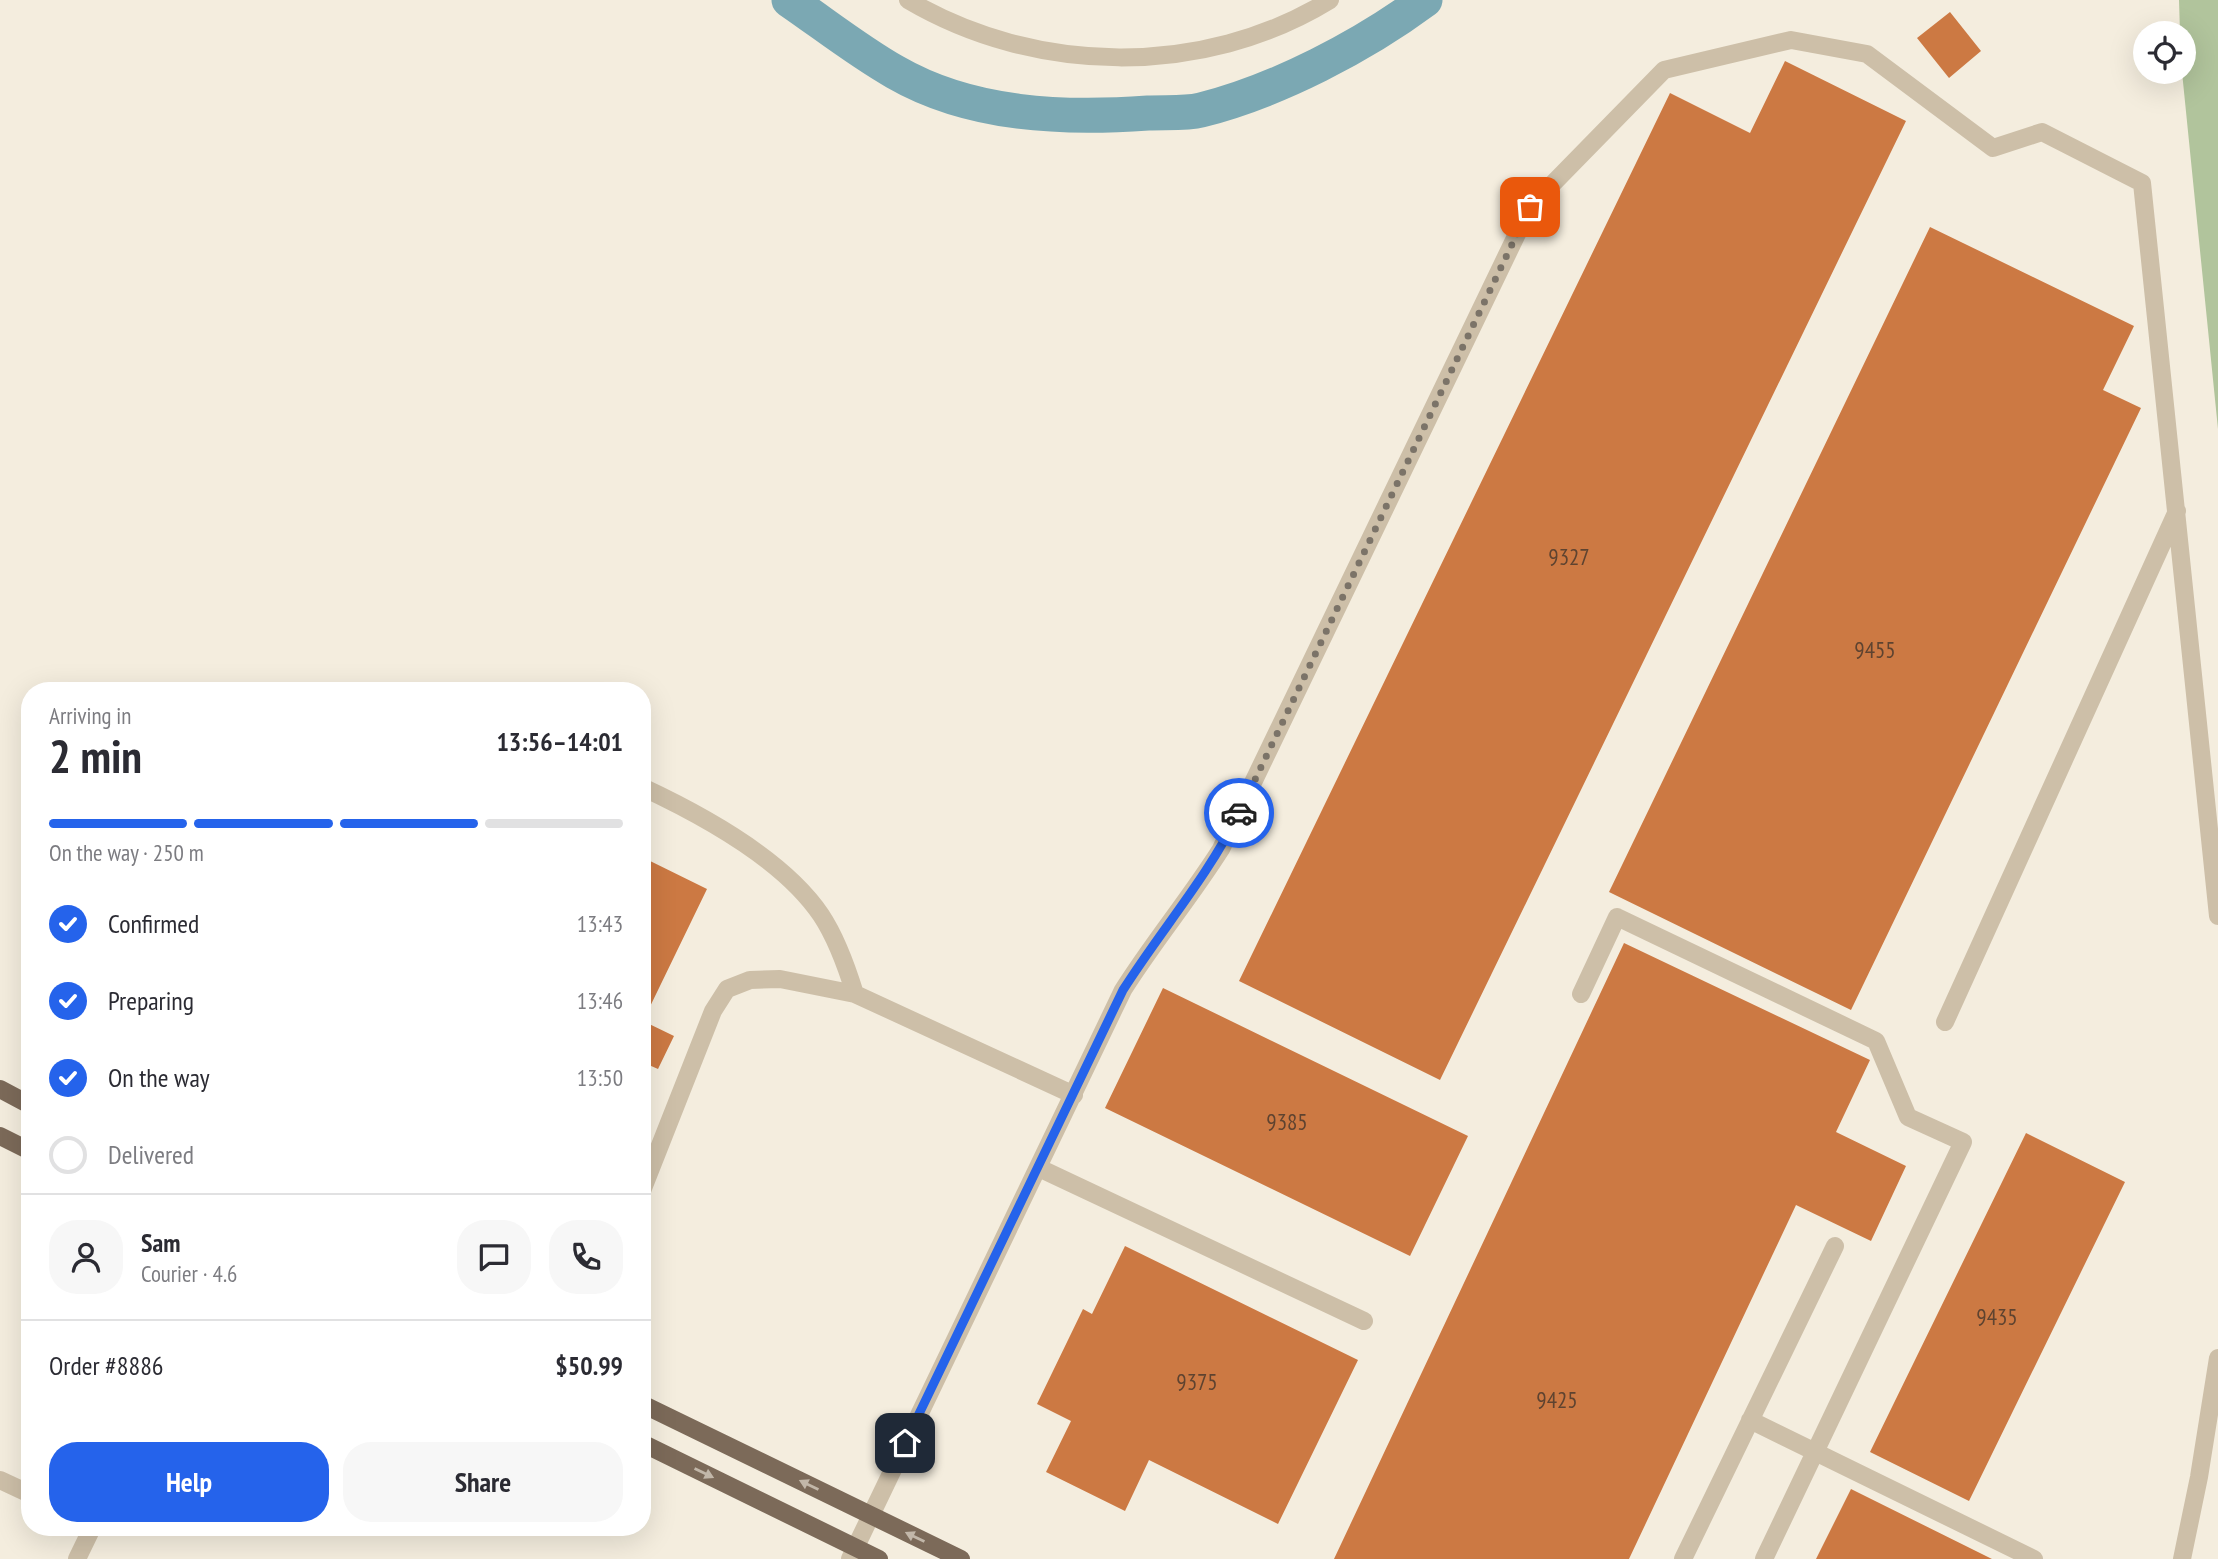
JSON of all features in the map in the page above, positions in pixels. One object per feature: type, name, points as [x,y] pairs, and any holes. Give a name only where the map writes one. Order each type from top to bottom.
[{"type":"main road","points":[[0,1089],[21,1100]]},
{"type":"main road","points":[[0,1136],[21,1146]]},
{"type":"main road","points":[[651,1408],[961,1559]]},
{"type":"main road","points":[[651,1448],[853,1553],[879,1559]]},
{"type":"street","points":[[908,0],[946,21],[1026,48],[1067,55],[1115,57],[1168,56],[1213,48],[1266,33],[1330,0]]},
{"type":"street","points":[[853,1553],[1123,990],[1155,940],[1188,901],[1222,849],[1530,207],[1664,70],[1791,40],[1867,54],[1993,148],[2042,132],[2143,183],[2218,916]]},
{"type":"street","points":[[1945,1022],[2177,511]]},
{"type":"street","points":[[651,792],[748,847],[790,880],[821,915],[846,965],[855,994]]},
{"type":"street","points":[[1581,994],[1618,916],[1876,1041],[1908,1117],[1963,1142],[1764,1559]]},
{"type":"street","points":[[651,1168],[713,1011],[727,989],[750,980],[780,979],[855,994],[1074,1095]]},
{"type":"street","points":[[1039,1168],[1364,1321]]},
{"type":"street","points":[[1683,1559],[1835,1246]]},
{"type":"street","points":[[2182,1559],[2200,1477],[2218,1358]]},
{"type":"street","points":[[1750,1420],[2034,1559]]},
{"type":"street","points":[[0,1480],[21,1490]]},
{"type":"street","points":[[77,1559],[88,1536]]},
{"type":"green space","points":[[2179,0],[2218,0],[2218,429],[2183,84],[2196,84],[2196,21],[2180,21]]},
{"type":"building","points":[[1950,12],[1981,51],[1949,78],[1917,38]]},
{"type":"building","points":[[1785,61],[1906,121],[1440,1080],[1239,981],[1670,93],[1750,133]]},
{"type":"building","points":[[1930,227],[2134,326],[2103,390],[2141,408],[1851,1010],[1609,892]]},
{"type":"building","points":[[651,861],[707,889],[651,1004]]},
{"type":"building","points":[[1624,943],[1870,1060],[1836,1132],[1906,1166],[1871,1241],[1796,1205],[1629,1559],[1334,1559]]},
{"type":"building","points":[[1163,988],[1468,1136],[1410,1256],[1105,1108]]},
{"type":"building","points":[[651,1025],[674,1036],[658,1069],[651,1066]]},
{"type":"building","points":[[2026,1133],[2125,1182],[1969,1501],[1870,1452]]},
{"type":"building","points":[[1125,1246],[1358,1360],[1278,1524],[1149,1460],[1125,1511],[1046,1472],[1071,1421],[1037,1404],[1083,1309],[1092,1314]]},
{"type":"building","points":[[1851,1489],[1992,1559],[1816,1559]]},
{"type":"waterway","points":[[789,0],[868,55],[924,87],[986,106],[1084,115],[1188,112],[1230,102],[1289,79],[1347,50],[1425,0]]},
{"type":"way so far","points":[[1239,813],[1530,207]]},
{"type":"route","points":[[905,1443],[1123,990],[1155,940],[1188,901],[1222,849],[1239,813]]}]
